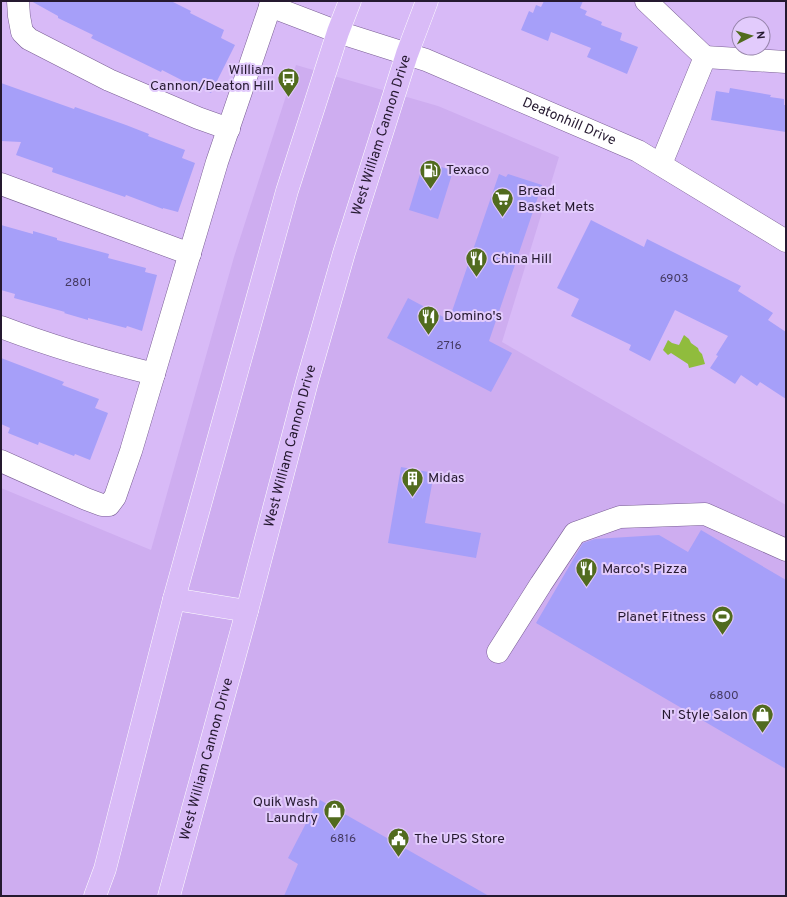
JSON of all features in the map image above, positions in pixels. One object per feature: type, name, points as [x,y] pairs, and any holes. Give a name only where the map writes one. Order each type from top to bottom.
[{"type":"main road","points":[[95,896],[105,869],[174,599],[287,191],[338,32],[350,1]]},
{"type":"main road","name":"West William Cannon Drive","points":[[169,896],[335,283],[407,54],[428,1]]},
{"type":"main road","points":[[174,599],[247,611]]},
{"type":"street","points":[[18,1],[22,32],[28,39],[109,80],[198,118],[229,129]]},
{"type":"street","points":[[646,1],[705,57],[786,62]]},
{"type":"street","points":[[1,462],[86,499],[102,504],[109,505],[116,497],[217,162],[271,4]]},
{"type":"street","name":"Deatonhill Drive","points":[[271,4],[338,32],[426,60],[638,151],[786,241]]},
{"type":"street","points":[[661,164],[705,57]]},
{"type":"street","points":[[1,184],[190,254]]},
{"type":"street","points":[[1,328],[114,364],[154,374]]},
{"type":"street","points":[[498,652],[575,533],[620,517],[705,514],[786,550]]},
{"type":"shaded area","points":[[296,65],[438,106],[559,157],[502,342],[786,505],[786,896],[1,896],[1,488],[151,550],[234,257]]},
{"type":"shaded area","points":[[684,335],[698,348],[702,354],[705,364],[689,368],[688,364],[671,353],[668,355],[663,350],[668,340],[679,345]]},
{"type":"building","points":[[31,1],[171,1],[191,11],[190,13],[224,30],[221,38],[235,45],[211,93],[198,86],[197,88],[162,70],[161,72],[91,38],[93,35],[58,18],[58,16]]},
{"type":"building","points":[[544,1],[583,1],[580,8],[587,11],[585,15],[602,22],[601,25],[622,33],[620,40],[638,47],[627,74],[587,57],[591,48],[551,32],[548,41],[521,30],[529,11],[533,13],[536,5],[541,7]]},
{"type":"building","points":[[1,83],[74,109],[75,107],[126,125],[149,134],[148,136],[185,150],[182,158],[195,163],[178,212],[163,209],[126,195],[125,197],[52,172],[53,168],[16,155],[21,142],[1,141]]},
{"type":"building","points":[[730,88],[771,95],[770,97],[784,99],[784,105],[786,105],[786,132],[711,120],[716,91],[729,93]]},
{"type":"building","name":"Texaco","points":[[424,161],[453,171],[438,219],[409,210]]},
{"type":"building","points":[[499,174],[506,177],[508,174],[542,185],[489,341],[512,353],[491,392],[387,338],[408,298],[449,320]]},
{"type":"building","points":[[591,220],[644,247],[647,239],[741,286],[738,291],[773,313],[768,320],[786,332],[786,399],[760,382],[757,386],[741,375],[735,384],[710,368],[728,336],[675,310],[650,361],[629,350],[631,345],[571,316],[579,299],[557,288]]},
{"type":"building","points":[[1,225],[33,234],[33,231],[57,238],[57,240],[109,254],[108,258],[146,268],[145,272],[157,275],[142,331],[127,326],[126,328],[88,318],[88,320],[14,298],[15,294],[1,290]]},
{"type":"building","points":[[1,358],[64,382],[62,385],[99,399],[95,408],[108,413],[90,460],[75,454],[74,456],[39,442],[38,445],[8,433],[10,428],[1,424]]},
{"type":"building","name":"Midas","points":[[401,467],[434,473],[425,523],[481,533],[476,558],[388,543]]},
{"type":"building","points":[[701,530],[786,580],[786,769],[536,623],[583,543],[595,539],[659,535],[688,552]]},
{"type":"building","points":[[320,800],[489,896],[284,896],[298,864],[288,858],[315,806],[317,807]]},
{"type":"place","name":"William Cannon/Deaton Hill","points":[[289,98]]},
{"type":"place","name":"Texaco","points":[[431,190]]},
{"type":"place","name":"Bread Basket Mets","points":[[502,218]]},
{"type":"place","name":"China Hill","points":[[477,278]]},
{"type":"place","name":"Domino's","points":[[428,336]]},
{"type":"place","name":"Midas","points":[[412,498]]},
{"type":"place","name":"Marco's Pizza","points":[[586,588]]},
{"type":"place","name":"Planet Fitness","points":[[722,636]]},
{"type":"place","name":"N' Style Salon","points":[[763,734]]},
{"type":"place","name":"Quik Wash Laundry","points":[[334,830]]},
{"type":"place","name":"The UPS Store","points":[[399,858]]}]
